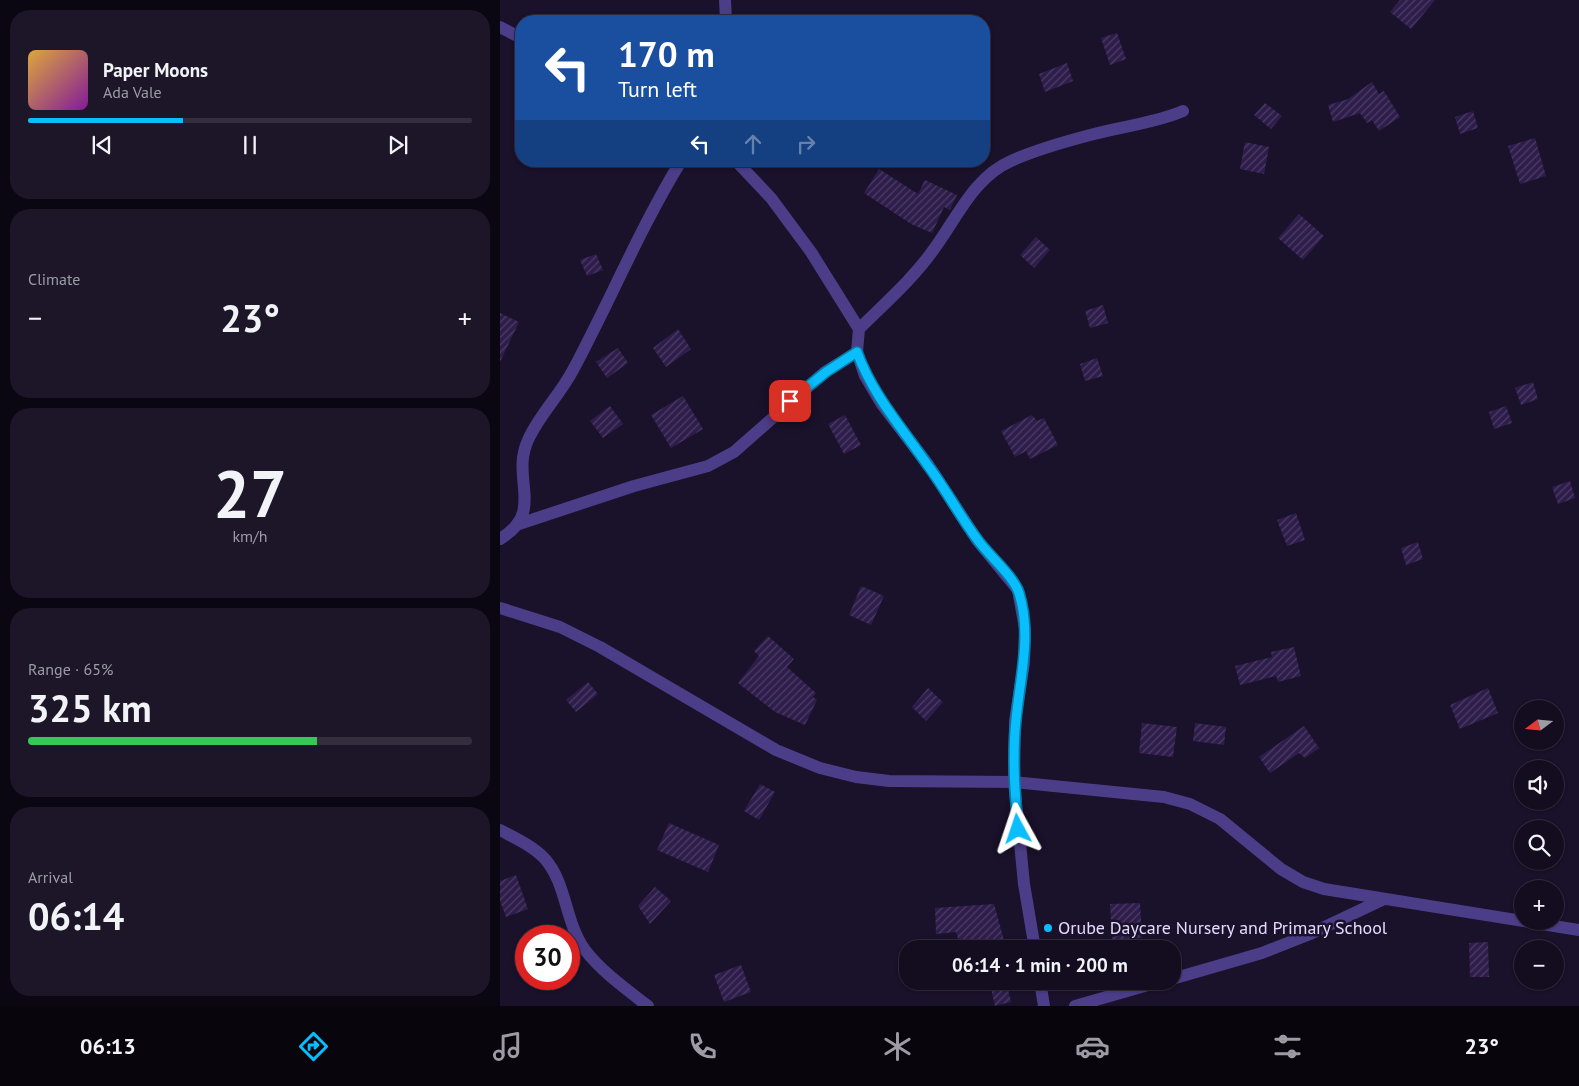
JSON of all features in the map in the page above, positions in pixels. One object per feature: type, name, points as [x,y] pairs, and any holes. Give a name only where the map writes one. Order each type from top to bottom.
[{"type":"street","points":[[725,0],[726,15]]},
{"type":"street","points":[[500,27],[515,35]]},
{"type":"street","points":[[858,330],[918,269],[934,249],[971,194],[990,174],[1010,161],[1095,134],[1169,117],[1183,110]]},
{"type":"street","points":[[519,524],[525,499],[522,464],[528,440],[569,377],[640,235],[679,167]]},
{"type":"street","points":[[742,167],[771,198],[811,252],[858,330],[857,352],[866,376],[881,403],[929,466],[977,540],[1018,590],[1025,629],[1024,663],[1016,722],[1014,782],[1024,884],[1033,940]]},
{"type":"street","points":[[500,539],[519,524],[634,486],[708,466],[734,452],[826,372],[857,352]]},
{"type":"street","points":[[500,608],[560,627],[600,647],[776,750],[820,768],[856,777],[889,781],[1014,782],[1164,797],[1190,804],[1220,819],[1282,869],[1303,882],[1324,889],[1579,930]]},
{"type":"street","points":[[500,830],[525,844],[545,860],[559,885],[571,922],[584,949],[604,971],[648,1006]]},
{"type":"street","points":[[1181,976],[1262,953],[1310,934],[1384,899]]},
{"type":"street","points":[[1041,990],[1044,1006]]},
{"type":"street","points":[[1075,1006],[1131,990]]},
{"type":"building","points":[[1400,0],[1435,0],[1411,29],[1390,12]]},
{"type":"building","points":[[1117,33],[1126,59],[1110,65],[1101,38]]},
{"type":"building","points":[[1067,63],[1073,81],[1045,92],[1039,74]]},
{"type":"building","points":[[1372,82],[1379,94],[1384,91],[1400,117],[1379,131],[1372,120],[1367,123],[1360,113],[1333,122],[1328,105],[1348,99]]},
{"type":"building","points":[[1265,103],[1282,116],[1271,129],[1254,115]]},
{"type":"building","points":[[1473,111],[1478,128],[1460,134],[1455,117]]},
{"type":"building","points":[[1535,138],[1546,176],[1520,184],[1508,146]]},
{"type":"building","points":[[1245,142],[1269,147],[1264,174],[1240,169]]},
{"type":"building","points":[[879,169],[918,194],[925,180],[957,195],[950,210],[944,207],[932,233],[911,224],[864,193]]},
{"type":"building","points":[[1299,214],[1324,236],[1303,260],[1278,238]]},
{"type":"building","points":[[1036,237],[1050,250],[1034,268],[1020,255]]},
{"type":"building","points":[[596,254],[603,270],[587,276],[580,260]]},
{"type":"building","points":[[1103,305],[1108,323],[1090,328],[1085,311]]},
{"type":"building","points":[[500,313],[519,322],[500,362]]},
{"type":"building","points":[[678,329],[691,349],[666,367],[653,348]]},
{"type":"building","points":[[618,348],[628,363],[607,378],[596,362]]},
{"type":"building","points":[[1097,358],[1103,376],[1085,381],[1080,364]]},
{"type":"building","points":[[1533,382],[1538,399],[1521,405],[1515,388]]},
{"type":"building","points":[[683,396],[703,429],[671,448],[651,415]]},
{"type":"building","points":[[610,406],[623,424],[603,438],[590,421]]},
{"type":"building","points":[[1506,406],[1512,423],[1494,429],[1489,412]]},
{"type":"building","points":[[845,415],[861,445],[844,454],[828,424]]},
{"type":"building","points":[[1032,415],[1037,421],[1044,418],[1058,445],[1030,459],[1026,451],[1015,457],[1001,431]]},
{"type":"building","points":[[1570,481],[1575,498],[1558,504],[1552,487]]},
{"type":"building","points":[[1296,513],[1305,540],[1287,546],[1277,520]]},
{"type":"building","points":[[1418,542],[1423,559],[1406,565],[1401,548]]},
{"type":"building","points":[[861,586],[884,596],[871,625],[849,615]]},
{"type":"building","points":[[768,636],[794,659],[787,667],[816,693],[813,697],[817,700],[805,725],[775,712],[738,683],[759,656],[754,651]]},
{"type":"building","points":[[1294,647],[1301,676],[1278,682],[1276,676],[1240,685],[1235,666],[1272,657],[1271,652]]},
{"type":"building","points":[[588,682],[598,694],[576,712],[566,700]]},
{"type":"building","points":[[928,688],[943,702],[926,721],[912,707]]},
{"type":"building","points":[[1488,688],[1498,713],[1460,729],[1450,705]]},
{"type":"building","points":[[1142,723],[1177,727],[1173,757],[1139,753]]},
{"type":"building","points":[[1195,723],[1226,727],[1224,745],[1193,741]]},
{"type":"building","points":[[1304,726],[1319,748],[1305,758],[1299,753],[1270,773],[1259,757]]},
{"type":"building","points":[[760,784],[775,792],[759,820],[744,811]]},
{"type":"building","points":[[669,823],[719,845],[708,872],[657,850]]},
{"type":"building","points":[[516,875],[528,909],[506,917],[500,901],[500,881]]},
{"type":"building","points":[[655,887],[671,901],[650,924],[638,906]]},
{"type":"building","points":[[1140,903],[1142,938],[1112,940],[1110,904]]},
{"type":"building","points":[[994,904],[1004,940],[958,940],[956,932],[936,934],[935,908]]},
{"type":"building","points":[[1488,942],[1489,977],[1470,977],[1469,943]]},
{"type":"building","points":[[741,965],[751,992],[724,1002],[714,975]]},
{"type":"building","points":[[991,990],[1008,990],[1011,1002],[995,1006]]},
{"type":"place","name":"Orube Daycare Nursery and Primary School","points":[[1048,928]]},
{"type":"route","points":[[790,401],[826,372],[857,352],[866,376],[881,403],[929,466],[977,540],[1018,590],[1023,609],[1025,629],[1024,663],[1016,722],[1014,782],[1018,829]]}]
